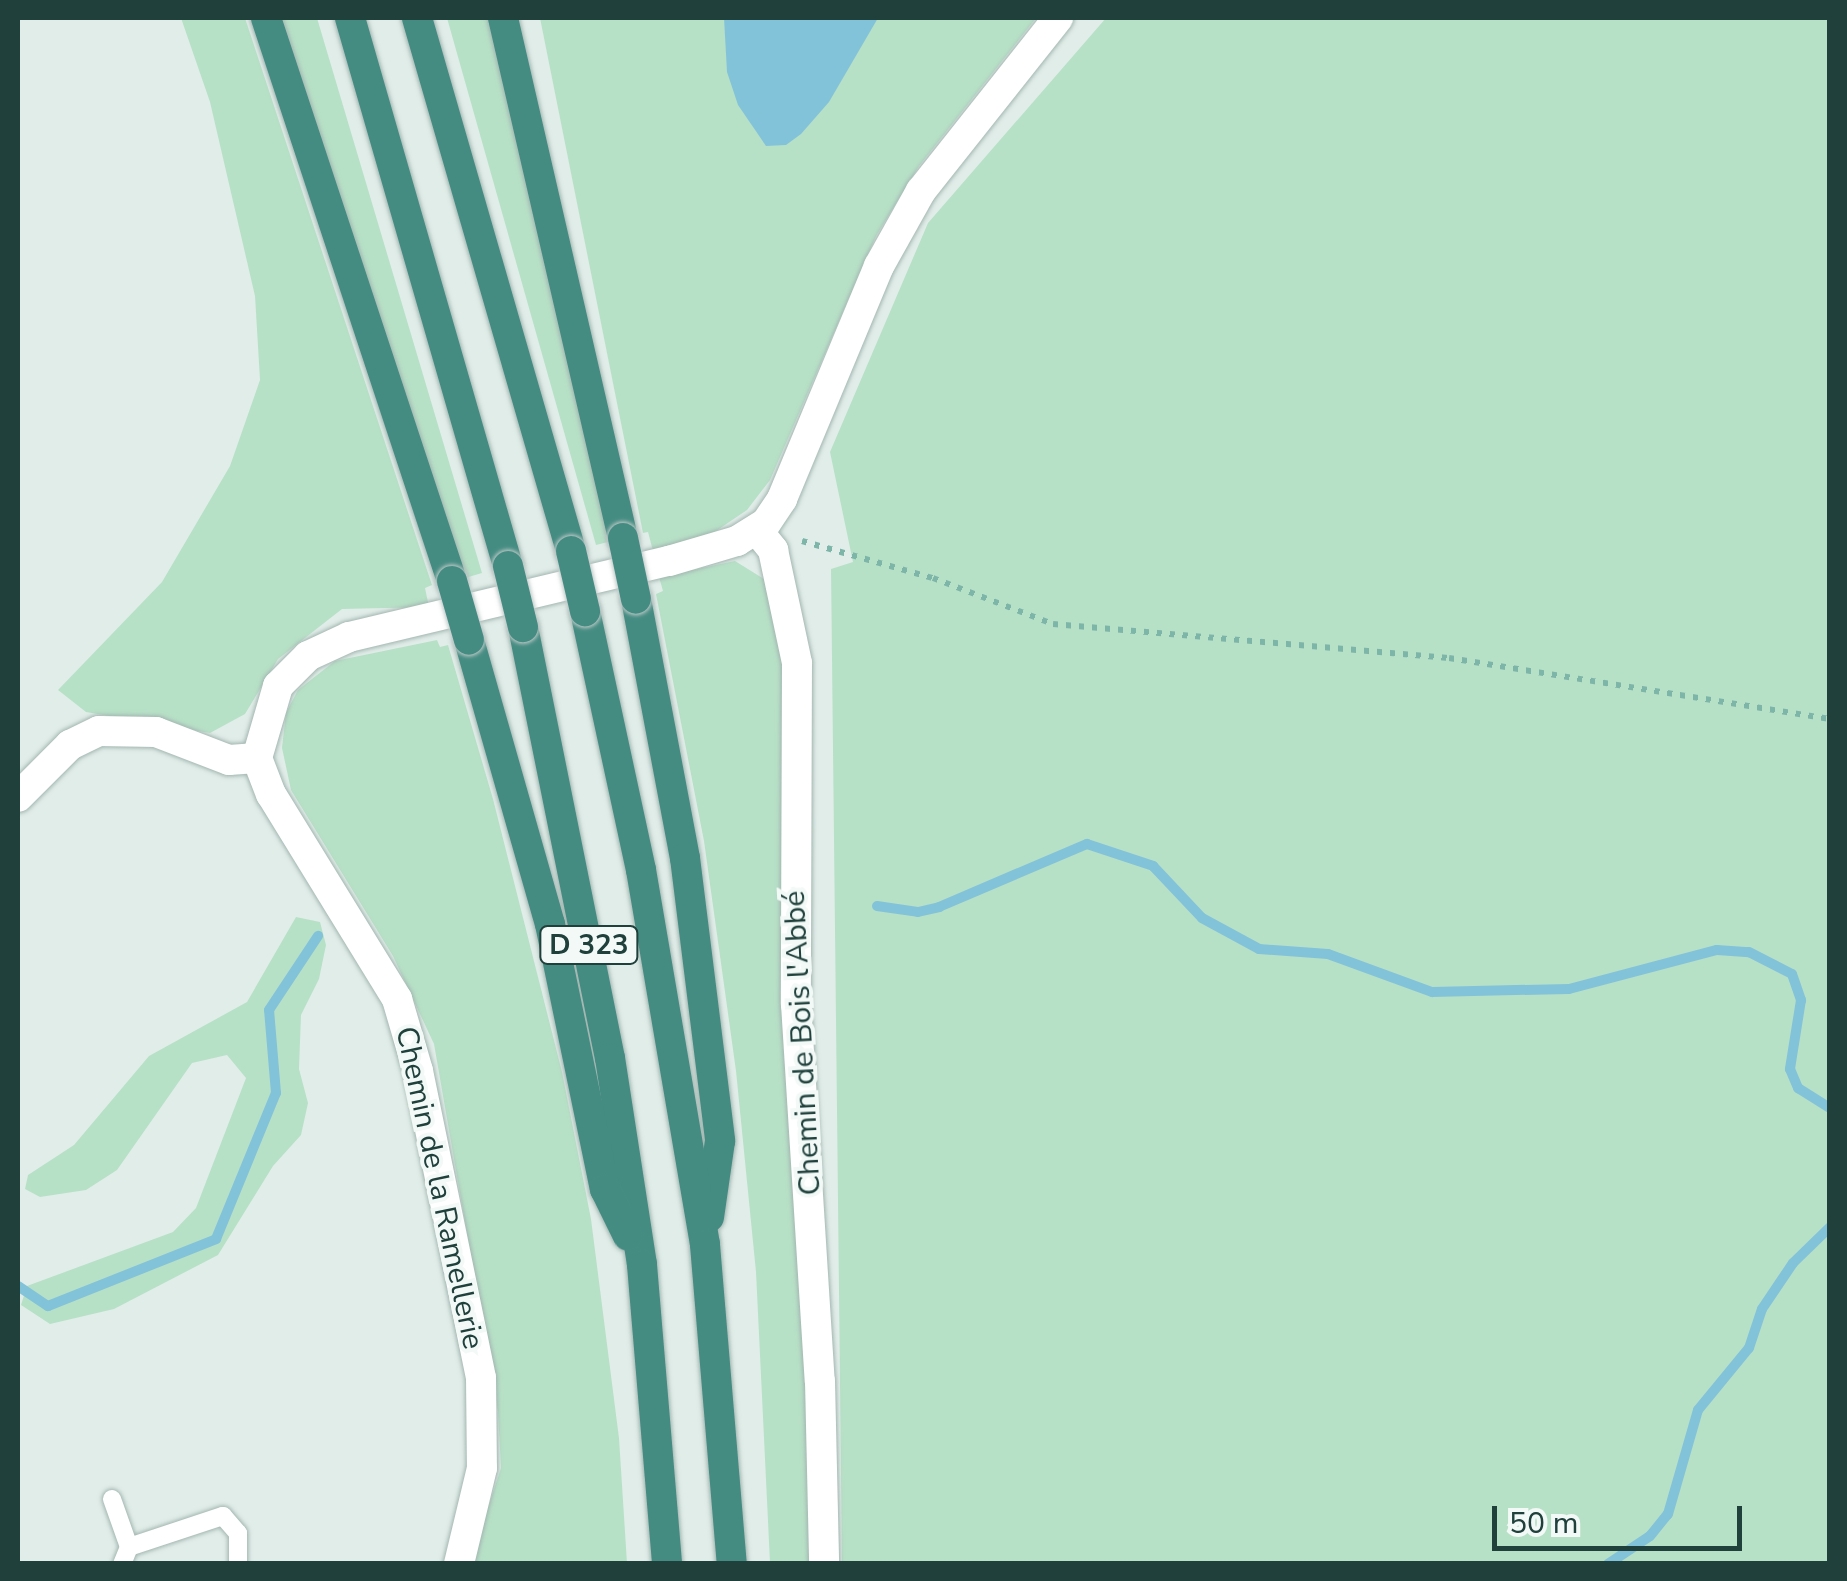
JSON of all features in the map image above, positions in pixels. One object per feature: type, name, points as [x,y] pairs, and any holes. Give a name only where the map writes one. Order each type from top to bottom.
[{"type":"highway","points":[[266,18],[452,580],[554,941],[605,1189],[642,1266]]},
{"type":"highway","name":"D 323","points":[[350,18],[523,627],[600,1003],[642,1266],[667,1564]]},
{"type":"highway","name":"D 323","points":[[417,18],[586,611],[641,870],[704,1245],[732,1564]]},
{"type":"highway","points":[[503,18],[623,538],[686,858],[720,1141],[704,1245]]},
{"type":"street","points":[[18,797],[70,744],[99,731],[156,732],[228,760],[257,758],[278,686],[308,656],[350,637],[669,561],[757,530],[782,499],[879,266],[921,191],[1058,18]]},
{"type":"street","name":"Chemin de Bois l'Abbé","points":[[757,530],[773,550],[797,663],[796,1004],[820,1380],[824,1564]]},
{"type":"street","name":"Chemin de la Ramellerie","points":[[257,758],[271,794],[397,999],[418,1072],[480,1378],[482,1468],[459,1564]]},
{"type":"lane","points":[[112,1499],[126,1555],[223,1516],[238,1533],[238,1564]]},
{"type":"path","points":[[757,530],[933,578],[1053,624],[1449,658],[1830,719]]},
{"type":"green space","points":[[181,18],[245,18],[432,585],[425,588],[429,607],[342,609],[278,659],[245,714],[210,733],[86,712],[58,690],[162,582],[230,466],[260,380],[255,296],[210,102]]},
{"type":"green space","points":[[282,18],[317,18],[482,573],[465,578]]},
{"type":"green space","points":[[447,18],[489,18],[612,541],[596,545]]},
{"type":"green space","points":[[540,18],[1036,18],[919,166],[876,236],[770,480],[747,510],[710,535],[653,551],[648,532],[643,533]]},
{"type":"green space","points":[[1106,18],[1829,18],[1829,1563],[842,1563],[831,569],[853,562],[830,452],[928,223]]},
{"type":"green space","points":[[735,561],[764,579],[786,678],[811,1563],[770,1563],[756,1272],[736,1071],[704,841],[656,594],[663,591],[659,577]]},
{"type":"green space","points":[[437,640],[440,647],[448,645],[493,799],[562,1072],[591,1219],[619,1438],[627,1563],[470,1563],[501,1468],[498,1411],[434,1044],[393,956],[291,790],[282,748],[286,713],[298,690],[335,661]]},
{"type":"green space","points":[[296,917],[320,922],[326,945],[319,979],[301,1015],[299,1069],[308,1103],[301,1135],[273,1166],[218,1255],[114,1309],[50,1324],[21,1305],[27,1286],[173,1232],[196,1208],[246,1078],[227,1055],[192,1063],[117,1170],[86,1190],[40,1197],[25,1189],[28,1175],[74,1145],[149,1056],[247,1002]]},
{"type":"water","points":[[724,18],[878,18],[829,102],[801,134],[786,145],[766,146],[738,105],[727,72]]},
{"type":"waterway","points":[[877,906],[918,912],[939,907],[1087,844],[1153,866],[1202,918],[1259,949],[1328,954],[1432,992],[1569,989],[1717,950],[1749,952],[1792,974],[1801,1000],[1790,1069],[1798,1088],[1830,1108]]},
{"type":"waterway","points":[[18,1286],[48,1306],[216,1239],[276,1093],[269,1010],[318,936]]},
{"type":"waterway","points":[[1608,1564],[1650,1536],[1668,1514],[1698,1410],[1749,1348],[1762,1309],[1793,1263],[1830,1227]]}]
